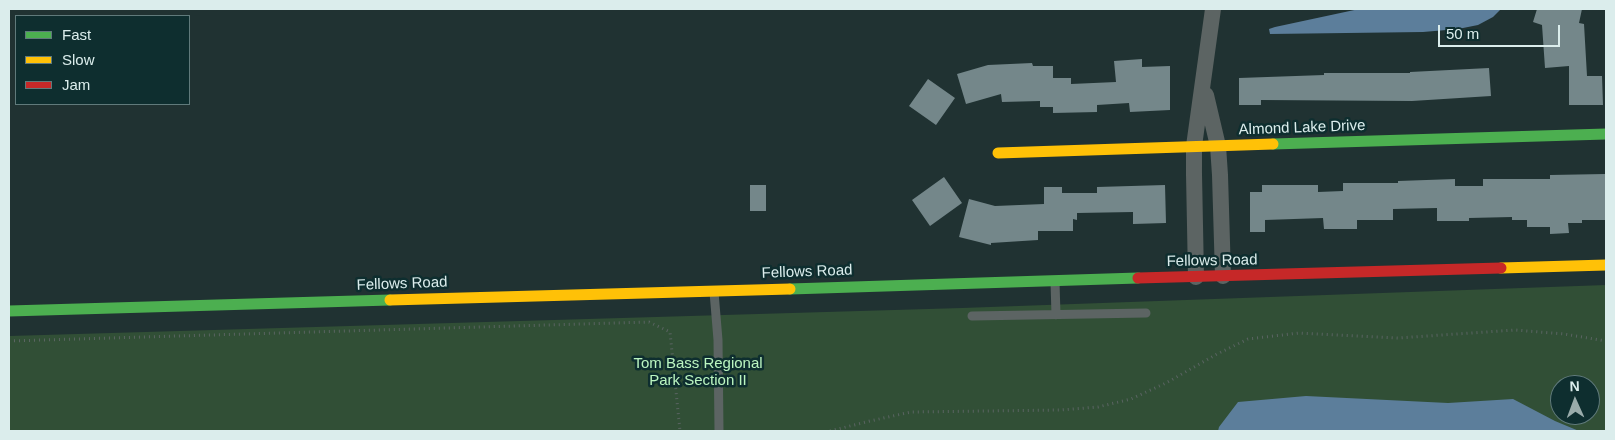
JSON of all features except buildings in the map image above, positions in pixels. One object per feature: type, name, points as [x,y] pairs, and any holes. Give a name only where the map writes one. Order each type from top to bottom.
[{"type":"street","points":[[1196,277],[1194,146],[1204,85],[1213,9]]},
{"type":"street","points":[[1204,85],[1218,146],[1223,276]]},
{"type":"street","name":"Almond Lake Drive","points":[[998,152],[1606,134]]},
{"type":"street","name":"Fellows Road","points":[[9,311],[1606,265]]},
{"type":"lane","points":[[1055,280],[1056,315]]},
{"type":"lane","points":[[714,290],[718,340],[719,431]]},
{"type":"lane","points":[[972,316],[1146,313]]},
{"type":"path","points":[[9,341],[649,322],[670,332],[680,431]]},
{"type":"path","points":[[830,431],[911,412],[1061,410],[1106,405],[1140,395],[1248,339],[1299,333],[1398,338],[1515,330],[1564,334],[1606,341]]},
{"type":"green space","name":"Tom Bass Regional Park Section II","points":[[1606,285],[1606,431],[9,431],[9,336],[962,308]]},
{"type":"water","points":[[1359,9],[1501,9],[1493,17],[1478,25],[1458,29],[1423,32],[1270,34],[1269,29],[1275,27]]},
{"type":"water","points":[[1306,396],[1448,403],[1513,399],[1550,418],[1550,425],[1565,425],[1579,431],[1218,431],[1238,402]]},
{"type":"traffic: fast","points":[[1273,144],[1606,134]]},
{"type":"traffic: fast","points":[[790,289],[1138,278]]},
{"type":"traffic: fast","points":[[9,311],[390,300]]},
{"type":"traffic: slow","points":[[998,153],[1273,144]]},
{"type":"traffic: slow","points":[[1501,268],[1606,265]]},
{"type":"traffic: slow","points":[[390,300],[790,289]]},
{"type":"traffic: jam","points":[[1138,278],[1501,268]]}]
